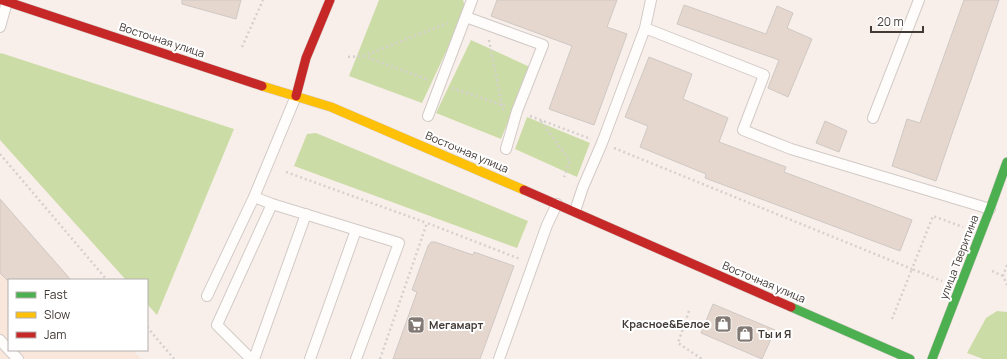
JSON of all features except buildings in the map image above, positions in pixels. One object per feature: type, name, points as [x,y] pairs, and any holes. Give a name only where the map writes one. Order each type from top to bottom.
[{"type":"main road","points":[[296,96],[306,58],[330,0]]},
{"type":"main road","name":"Восточная улица","points":[[4,1],[28,4],[332,107],[575,211],[707,271],[910,359]]},
{"type":"main road","name":"улица Тверитина","points":[[932,359],[1007,162]]},
{"type":"lane","points":[[428,116],[472,0]]},
{"type":"lane","points":[[575,211],[645,28],[651,0]]},
{"type":"lane","points":[[873,118],[920,0]]},
{"type":"lane","points":[[0,27],[4,1]]},
{"type":"lane","points":[[466,17],[543,45],[517,111],[506,149]]},
{"type":"lane","points":[[645,28],[764,75],[742,130],[791,149],[990,209]]},
{"type":"lane","points":[[207,296],[254,197],[296,96]]},
{"type":"lane","points":[[254,197],[272,204],[399,243],[356,359]]},
{"type":"lane","points":[[251,359],[217,325],[272,204]]},
{"type":"lane","points":[[499,359],[547,225],[557,204]]},
{"type":"lane","points":[[254,359],[306,214]]},
{"type":"lane","points":[[310,359],[356,230]]},
{"type":"lane","points":[[0,340],[8,349]]},
{"type":"lane","points":[[10,351],[18,359]]},
{"type":"path","points":[[242,47],[263,0]]},
{"type":"path","points":[[363,56],[466,17]]},
{"type":"path","points":[[486,24],[503,111]]},
{"type":"path","points":[[517,111],[602,143],[947,283]]},
{"type":"path","points":[[541,120],[570,161],[564,177]]},
{"type":"path","points":[[0,154],[106,279]]},
{"type":"path","points":[[286,172],[524,260]]},
{"type":"path","points":[[892,319],[933,216],[968,228]]},
{"type":"path","points":[[380,359],[427,223]]},
{"type":"path","points":[[1003,276],[1007,265]]},
{"type":"path","points":[[992,271],[1003,276],[1007,285]]},
{"type":"path","points":[[689,310],[678,343],[702,359]]},
{"type":"path","points":[[148,328],[174,359]]},
{"type":"shaded area","points":[[0,199],[70,279],[8,279],[8,351],[134,351],[141,359],[0,359]]},
{"type":"green space","points":[[379,0],[463,0],[466,9],[422,103],[349,76]]},
{"type":"green space","points":[[471,40],[530,67],[501,139],[436,113]]},
{"type":"green space","points":[[1,53],[234,129],[157,315],[148,305],[148,279],[125,279],[0,140]]},
{"type":"green space","points":[[527,117],[590,143],[577,177],[515,149]]},
{"type":"green space","points":[[316,133],[528,221],[517,248],[294,166],[307,134]]},
{"type":"green space","points":[[997,311],[1007,312],[1007,359],[983,359],[967,353],[986,318]]},
{"type":"traffic: fast","points":[[932,359],[1007,162]]},
{"type":"traffic: fast","points":[[791,307],[910,359]]},
{"type":"traffic: slow","points":[[262,86],[331,107],[524,190]]},
{"type":"traffic: jam","points":[[2,0],[262,86]]},
{"type":"traffic: jam","points":[[296,96],[306,58],[330,0]]},
{"type":"traffic: jam","points":[[524,190],[791,307]]},
{"type":"place","name":"Красное&Белое","points":[[723,324]]},
{"type":"place","name":"Мегамарт","points":[[416,325]]},
{"type":"place","name":"Ты и Я","points":[[745,334]]}]
